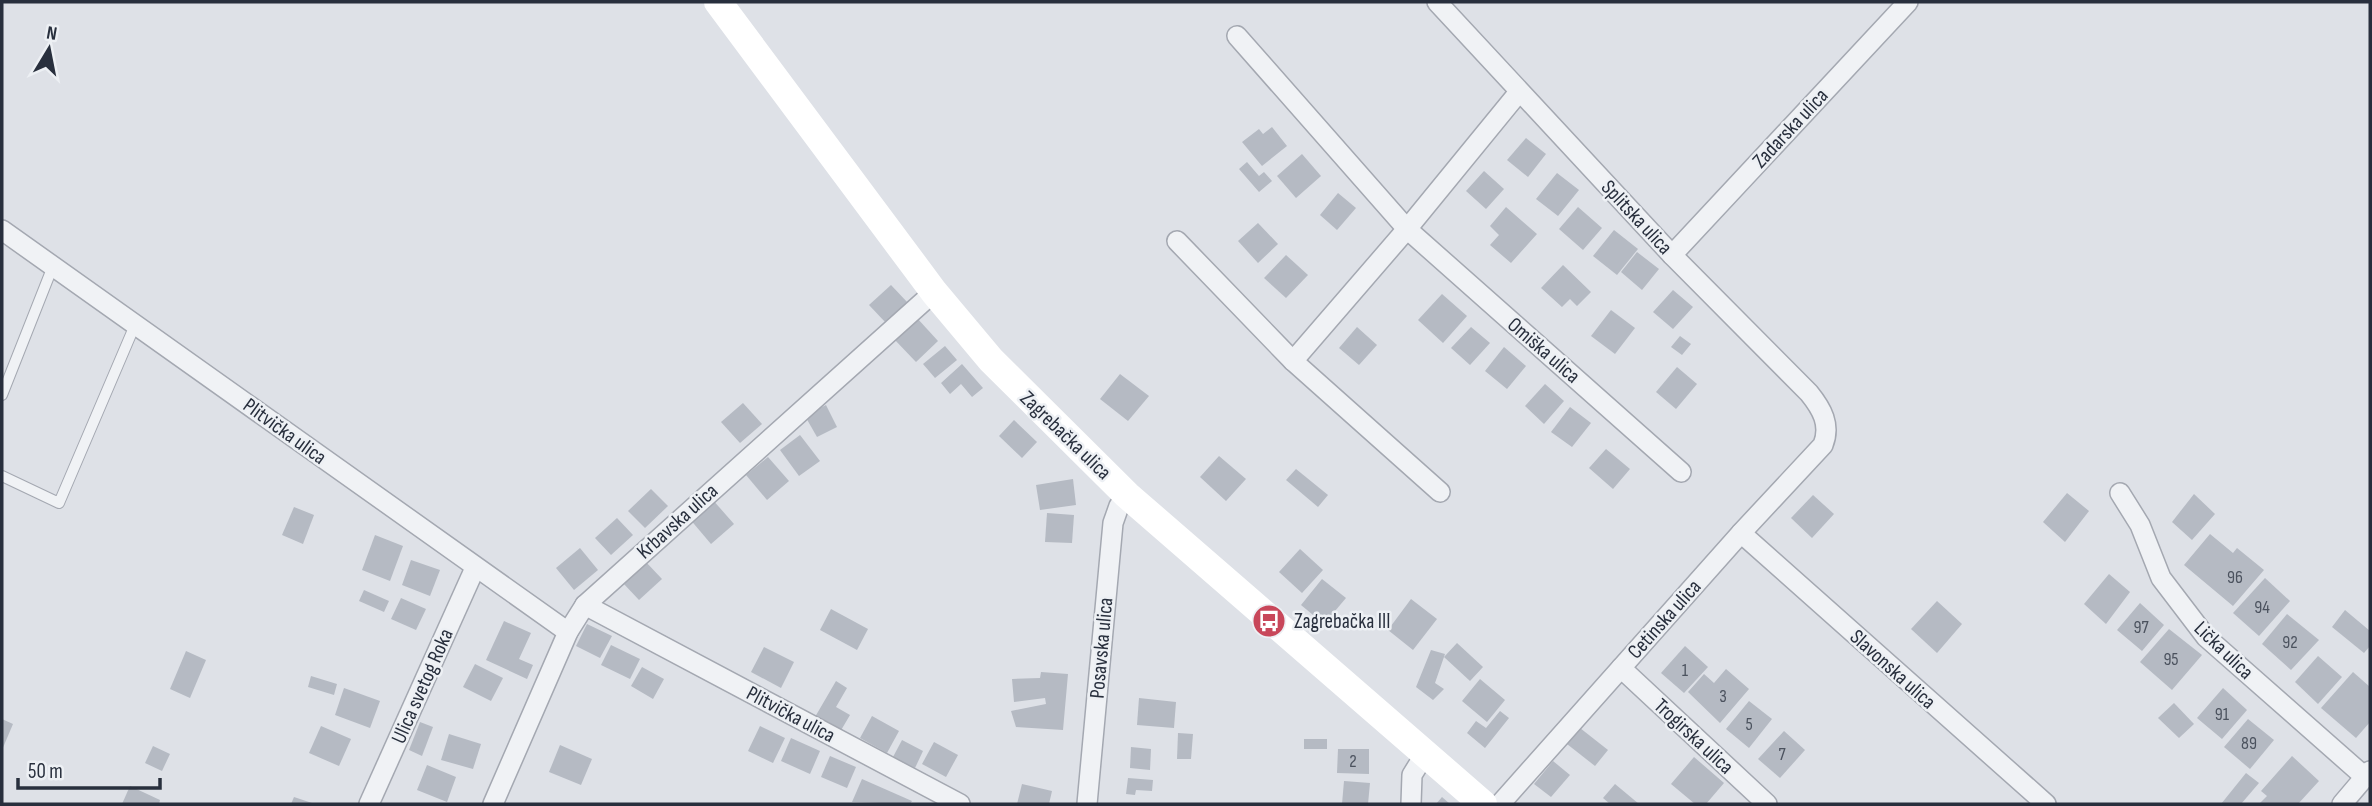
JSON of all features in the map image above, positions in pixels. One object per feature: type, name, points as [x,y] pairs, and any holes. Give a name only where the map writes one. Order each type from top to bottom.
[{"type":"main road","name":"Zagrebačka ulica","points":[[718,2],[934,292],[1000,370],[1127,495],[1483,804]]},
{"type":"street","name":"Splitska ulica","points":[[1437,2],[1672,255],[1809,393],[1821,408],[1827,435]]},
{"type":"street","name":"Zadarska ulica","points":[[1672,255],[1908,2]]},
{"type":"street","name":"Omiška ulica","points":[[1237,36],[1407,229],[1682,471]]},
{"type":"street","points":[[1293,361],[1407,229],[1519,92]]},
{"type":"street","name":"Plitvička ulica","points":[[2,230],[568,632]]},
{"type":"street","points":[[1177,242],[1293,361],[1440,492]]},
{"type":"street","name":"Krbavska ulica","points":[[498,802],[568,632],[585,605],[934,292]]},
{"type":"street","name":"Cetinska ulica","points":[[1500,804],[1741,533],[1824,445],[1827,435]]},
{"type":"street","name":"Lička ulica","points":[[2120,493],[2140,525],[2161,578],[2206,637],[2368,774]]},
{"type":"street","name":"Posavska ulica","points":[[1087,804],[1113,523],[1119,506],[1127,495]]},
{"type":"street","name":"Slavonska ulica","points":[[1741,533],[2046,804]]},
{"type":"street","name":"Ulica svetog Roka","points":[[369,804],[475,568]]},
{"type":"street","name":"Plitvička ulica","points":[[585,605],[960,804]]},
{"type":"street","name":"Trogirska ulica","points":[[1621,668],[1767,804]]},
{"type":"street","points":[[1411,804],[1412,775],[1425,754]]},
{"type":"street","points":[[2342,804],[2368,774]]},
{"type":"lane","points":[[2,395],[53,266]]},
{"type":"lane","points":[[2,476],[59,503],[135,325]]},
{"type":"building","points":[[1272,127],[1287,146],[1262,166],[1242,142],[1259,129],[1263,134]]},
{"type":"building","points":[[1526,138],[1546,154],[1528,177],[1507,160]]},
{"type":"building","points":[[1302,154],[1321,176],[1296,198],[1277,176]]},
{"type":"building","points":[[1247,162],[1259,176],[1264,172],[1272,181],[1259,192],[1239,169]]},
{"type":"building","points":[[1484,171],[1504,189],[1486,209],[1466,191]]},
{"type":"building","points":[[1557,173],[1579,190],[1558,216],[1536,199]]},
{"type":"building","points":[[1338,193],[1356,208],[1337,230],[1320,215]]},
{"type":"building","points":[[1506,207],[1537,234],[1511,263],[1490,245],[1499,235],[1490,226]]},
{"type":"building","points":[[1578,207],[1602,228],[1583,250],[1559,229]]},
{"type":"building","points":[[1258,223],[1278,244],[1258,263],[1238,241]]},
{"type":"building","points":[[1614,230],[1638,249],[1617,275],[1593,256]]},
{"type":"building","points":[[1637,252],[1659,269],[1642,290],[1621,272]]},
{"type":"building","points":[[1286,255],[1308,275],[1286,298],[1264,278]]},
{"type":"building","points":[[1563,265],[1591,292],[1577,306],[1570,299],[1562,307],[1541,288]]},
{"type":"building","points":[[891,285],[908,303],[886,323],[869,305]]},
{"type":"building","points":[[1673,290],[1693,307],[1673,329],[1653,312]]},
{"type":"building","points":[[1442,294],[1467,316],[1443,343],[1418,320]]},
{"type":"building","points":[[1611,310],[1635,328],[1615,354],[1591,336]]},
{"type":"building","points":[[917,318],[938,341],[916,362],[894,339]]},
{"type":"building","points":[[1357,327],[1377,345],[1359,365],[1339,348]]},
{"type":"building","points":[[1471,327],[1490,343],[1470,365],[1451,348]]},
{"type":"building","points":[[1680,336],[1691,344],[1682,355],[1671,347]]},
{"type":"building","points":[[945,346],[957,360],[935,378],[923,364]]},
{"type":"building","points":[[1504,347],[1526,366],[1507,389],[1485,371]]},
{"type":"building","points":[[962,364],[983,388],[972,397],[961,384],[950,394],[941,383]]},
{"type":"building","points":[[1677,367],[1697,384],[1676,409],[1656,392]]},
{"type":"building","points":[[1120,374],[1149,396],[1128,421],[1100,399]]},
{"type":"building","points":[[1545,384],[1564,401],[1544,424],[1525,406]]},
{"type":"building","points":[[743,403],[762,424],[740,443],[721,422]]},
{"type":"building","points":[[826,405],[837,427],[817,437],[805,416]]},
{"type":"building","points":[[1570,407],[1591,423],[1572,447],[1551,432]]},
{"type":"building","points":[[1014,420],[1037,442],[1022,458],[999,436]]},
{"type":"building","points":[[800,435],[820,461],[799,476],[780,450]]},
{"type":"building","points":[[1606,449],[1630,469],[1613,489],[1589,468]]},
{"type":"building","points":[[1219,456],[1246,479],[1226,501],[1200,477]]},
{"type":"building","points":[[768,457],[789,481],[767,500],[746,475]]},
{"type":"building","points":[[1296,469],[1328,495],[1318,507],[1286,480]]},
{"type":"building","points":[[1073,479],[1076,505],[1040,510],[1036,485]]},
{"type":"building","points":[[651,489],[668,506],[645,528],[628,511]]},
{"type":"building","points":[[2067,493],[2089,511],[2065,542],[2043,522]]},
{"type":"building","points":[[2194,494],[2215,514],[2192,540],[2172,522]]},
{"type":"building","points":[[1813,495],[1834,514],[1812,538],[1791,518]]},
{"type":"building","points":[[712,499],[734,524],[711,544],[689,518]]},
{"type":"building","points":[[294,507],[314,515],[303,544],[282,535]]},
{"type":"building","points":[[1047,513],[1074,515],[1072,543],[1045,542]]},
{"type":"building","points":[[617,518],[633,535],[611,555],[595,538]]},
{"type":"building","points":[[2210,534],[2233,553],[2237,548],[2264,570],[2233,606],[2184,565]]},
{"type":"building","points":[[375,535],[403,546],[390,581],[362,570]]},
{"type":"building","points":[[580,548],[598,570],[574,590],[556,568]]},
{"type":"building","points":[[1300,549],[1323,570],[1302,593],[1279,572]]},
{"type":"building","points":[[411,560],[440,570],[430,596],[402,585]]},
{"type":"building","points":[[645,561],[662,579],[639,600],[623,583]]},
{"type":"building","points":[[2109,574],[2130,592],[2106,624],[2084,604]]},
{"type":"building","points":[[2265,578],[2290,601],[2259,636],[2233,613]]},
{"type":"building","points":[[1322,579],[1346,598],[1324,624],[1301,605]]},
{"type":"building","points":[[364,590],[389,601],[384,612],[359,601]]},
{"type":"building","points":[[401,598],[426,609],[416,630],[391,619]]},
{"type":"building","points":[[1411,599],[1437,619],[1413,650],[1388,630]]},
{"type":"building","points":[[1937,601],[1962,624],[1937,653],[1911,629]]},
{"type":"building","points":[[2140,603],[2164,625],[2142,651],[2117,630]]},
{"type":"building","points":[[831,609],[868,629],[857,650],[820,630]]},
{"type":"building","points":[[2345,610],[2370,631],[2370,646],[2364,653],[2332,627]]},
{"type":"building","points":[[2287,614],[2319,640],[2291,670],[2262,644]]},
{"type":"building","points":[[504,621],[531,633],[519,659],[533,665],[527,679],[486,660]]},
{"type":"building","points":[[587,624],[612,636],[600,658],[576,646]]},
{"type":"building","points":[[2169,629],[2202,655],[2172,690],[2140,662]]},
{"type":"building","points":[[1457,643],[1483,667],[1470,681],[1444,657]]},
{"type":"building","points":[[611,645],[640,659],[630,679],[601,665]]},
{"type":"building","points":[[1685,646],[1708,667],[1684,693],[1661,673]]},
{"type":"building","points":[[764,647],[794,662],[781,688],[751,672]]},
{"type":"building","points":[[1431,650],[1445,654],[1435,683],[1444,689],[1433,700],[1416,687]]},
{"type":"building","points":[[186,651],[206,660],[190,698],[170,689]]},
{"type":"building","points":[[2318,656],[2342,677],[2318,704],[2295,682]]},
{"type":"building","points":[[475,664],[503,678],[491,701],[463,687]]},
{"type":"building","points":[[642,667],[664,679],[653,699],[631,686]]},
{"type":"building","points":[[1726,669],[1749,689],[1720,723],[1688,692],[1704,674],[1714,683]]},
{"type":"building","points":[[1041,672],[1068,674],[1063,730],[1016,727],[1011,711],[1046,704],[1045,698],[1014,702],[1012,679],[1040,678]]},
{"type":"building","points":[[2353,672],[2370,687],[2370,722],[2356,738],[2321,708]]},
{"type":"building","points":[[311,676],[337,684],[334,695],[308,687]]},
{"type":"building","points":[[1480,679],[1505,700],[1487,722],[1462,701]]},
{"type":"building","points":[[836,681],[847,688],[836,707],[850,715],[840,732],[815,717]]},
{"type":"building","points":[[344,688],[380,701],[370,728],[335,715]]},
{"type":"building","points":[[2223,688],[2247,710],[2222,739],[2197,718]]},
{"type":"building","points":[[1139,698],[1176,702],[1174,728],[1137,725]]},
{"type":"building","points":[[1749,701],[1772,719],[1749,748],[1726,729]]},
{"type":"building","points":[[2174,703],[2194,724],[2179,738],[2158,718]]},
{"type":"building","points":[[1500,711],[1509,718],[1485,748],[1467,733],[1476,721],[1486,728]]},
{"type":"building","points":[[872,716],[899,731],[887,753],[860,738]]},
{"type":"building","points":[[2,719],[13,724],[2,750]]},
{"type":"building","points":[[2248,719],[2274,740],[2250,769],[2224,747]]},
{"type":"building","points":[[420,722],[433,727],[422,756],[409,750]]},
{"type":"building","points":[[321,726],[351,739],[339,766],[309,753]]},
{"type":"building","points":[[760,726],[785,738],[773,763],[748,751]]},
{"type":"building","points":[[1580,728],[1608,750],[1595,766],[1567,744]]},
{"type":"building","points":[[1784,731],[1805,750],[1780,778],[1758,759]]},
{"type":"building","points":[[1178,733],[1193,734],[1191,759],[1177,759]]},
{"type":"building","points":[[449,734],[481,744],[473,769],[441,760]]},
{"type":"building","points":[[791,738],[820,751],[810,774],[781,761]]},
{"type":"building","points":[[1304,739],[1327,739],[1327,749],[1304,749]]},
{"type":"building","points":[[902,740],[923,751],[915,768],[893,757]]},
{"type":"building","points":[[934,742],[958,755],[946,777],[922,764]]},
{"type":"building","points":[[560,745],[592,759],[581,785],[549,772]]},
{"type":"building","points":[[153,746],[170,754],[162,771],[145,763]]},
{"type":"building","points":[[1131,747],[1151,749],[1150,770],[1130,768]]},
{"type":"building","points":[[1338,749],[1369,749],[1369,774],[1337,773]]},
{"type":"building","points":[[830,756],[856,767],[847,788],[821,777]]},
{"type":"building","points":[[2292,756],[2319,781],[2298,804],[2259,804],[2267,796],[2261,791]]},
{"type":"building","points":[[1694,757],[1724,783],[1706,804],[1695,804],[1671,784]]},
{"type":"building","points":[[1553,761],[1570,775],[1551,797],[1534,784]]},
{"type":"building","points":[[427,765],[456,777],[447,802],[417,790]]},
{"type":"building","points":[[2246,773],[2259,783],[2241,804],[2221,804]]},
{"type":"building","points":[[1128,778],[1153,780],[1152,791],[1136,790],[1135,795],[1126,794]]},
{"type":"building","points":[[862,779],[912,801],[910,804],[852,802]]},
{"type":"building","points":[[1344,781],[1370,783],[1368,804],[1342,804]]},
{"type":"building","points":[[1022,784],[1052,791],[1049,804],[1017,804]]},
{"type":"building","points":[[1615,784],[1639,804],[1610,804],[1603,798]]},
{"type":"building","points":[[130,786],[160,800],[159,804],[122,804]]},
{"type":"building","points":[[294,797],[315,804],[291,804]]},
{"type":"building","points":[[1442,797],[1450,804],[1436,804]]},
{"type":"place","name":"Zagrebačka III","points":[[1269,621]]}]
